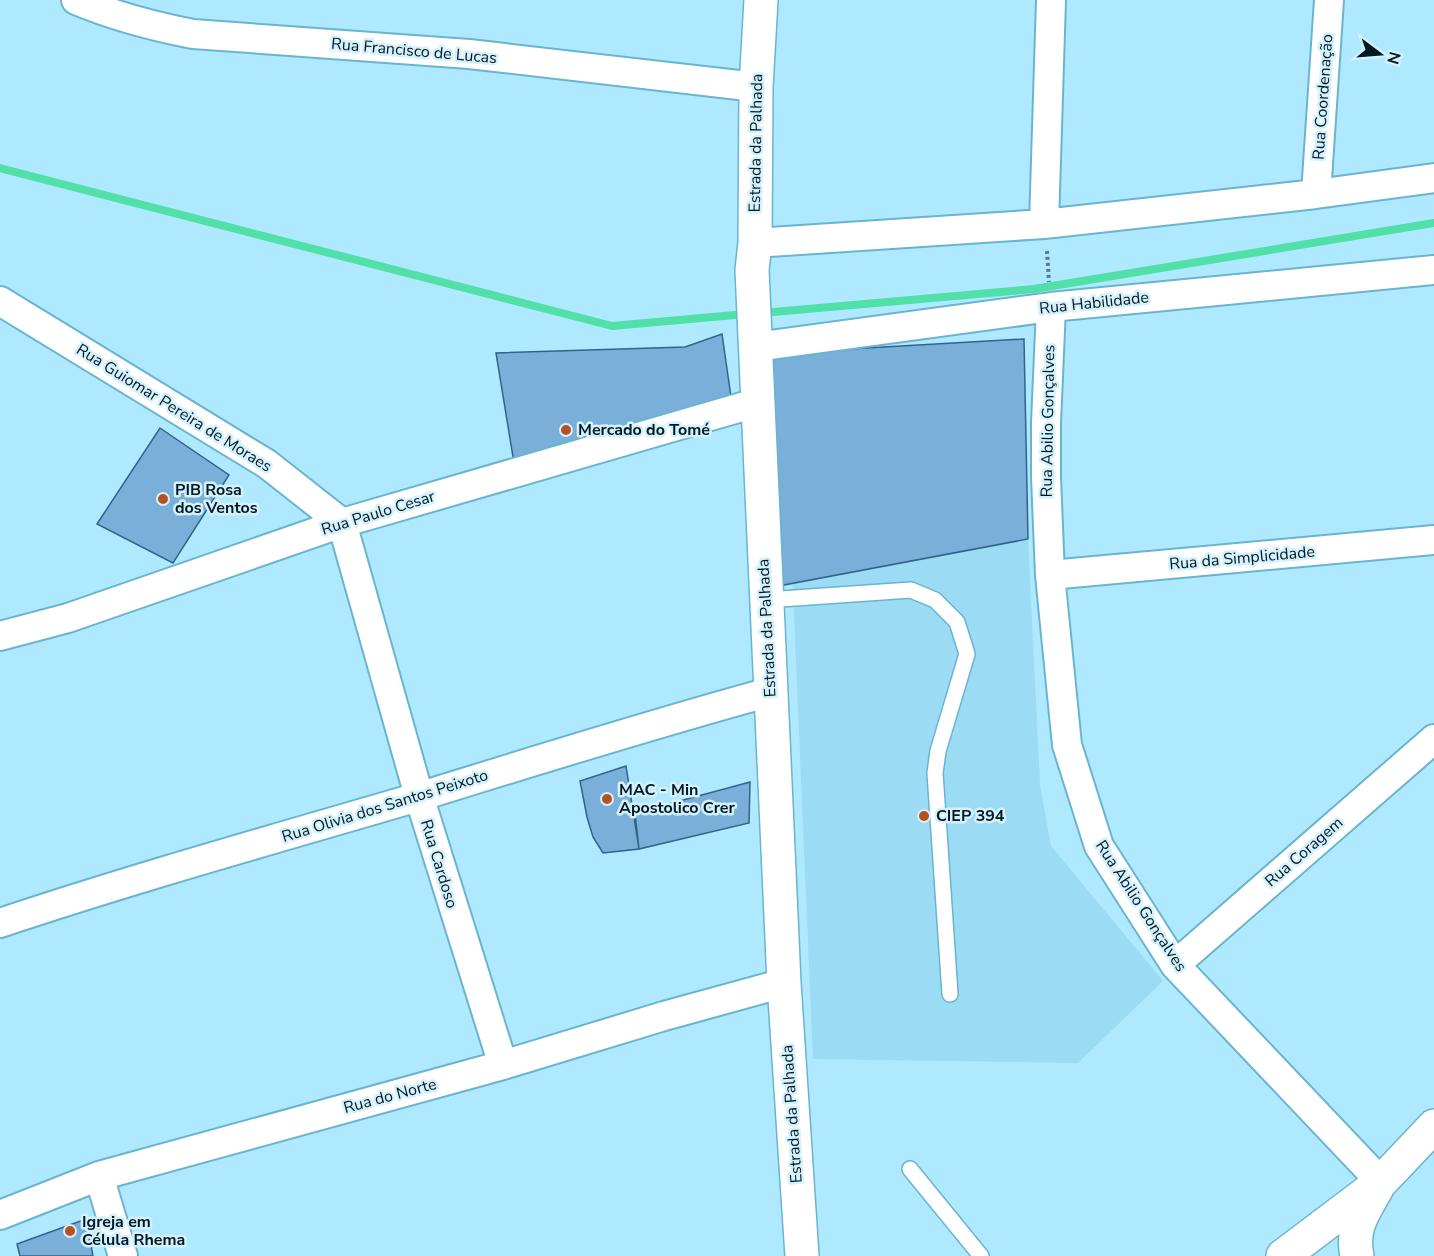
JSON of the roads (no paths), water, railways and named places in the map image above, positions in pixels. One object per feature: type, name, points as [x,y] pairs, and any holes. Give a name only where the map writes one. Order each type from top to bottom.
[{"type":"main road","name":"Estrada da Palhada","points":[[761,0],[756,87],[754,256],[756,343],[783,983],[802,1256]]},
{"type":"main road","points":[[1283,1256],[1381,1182],[1434,1126]]},
{"type":"main road","points":[[1357,1256],[1355,1247],[1358,1223],[1381,1182]]},
{"type":"street","name":"Rua Francisco de Lucas","points":[[76,0],[106,13],[193,34],[469,54],[756,87]]},
{"type":"street","points":[[1044,224],[1051,0]]},
{"type":"street","name":"Rua Coordenação","points":[[1316,195],[1329,0]]},
{"type":"street","points":[[754,256],[1316,195],[1434,178]]},
{"type":"street","name":"Rua Habilidade","points":[[756,343],[1051,307],[1434,270]]},
{"type":"street","name":"Rua Guiomar Pereira de Moraes","points":[[0,301],[267,464],[342,523]]},
{"type":"street","name":"Rua Abilio Gonçalves","points":[[1051,307],[1046,455],[1050,575],[1067,745],[1099,846],[1175,964],[1381,1182]]},
{"type":"street","name":"Rua Paulo Cesar","points":[[0,636],[69,618],[342,523],[759,402]]},
{"type":"street","name":"Rua Cardoso","points":[[342,523],[418,796],[503,1065]]},
{"type":"street","name":"Rua da Simplicidade","points":[[1050,575],[1434,540]]},
{"type":"street","name":"Rua Olivia dos Santos Peixoto","points":[[0,923],[73,898],[645,726],[770,692]]},
{"type":"street","name":"Rua Coragem","points":[[1175,964],[1434,739]]},
{"type":"street","name":"Rua do Norte","points":[[0,1215],[99,1176],[503,1065],[783,983]]},
{"type":"street","points":[[99,1176],[123,1256]]},
{"type":"lane","points":[[766,600],[911,590],[935,600],[957,621],[967,654],[938,751],[935,773],[950,994]]},
{"type":"lane","points":[[910,1169],[981,1256]]},
{"type":"waterway","points":[[0,168],[612,326],[746,314]]},
{"type":"waterway","points":[[761,313],[1034,289],[1434,223]]},
{"type":"place","name":"Mercado do Tomé","points":[[566,430]]},
{"type":"place","name":"PIB Rosa dos Ventos","points":[[163,499]]},
{"type":"place","name":"MAC - Min Apostolico Crer","points":[[607,799]]},
{"type":"place","name":"CIEP 394","points":[[924,816]]},
{"type":"place","name":"Igreja em Célula Rhema","points":[[70,1231]]}]
